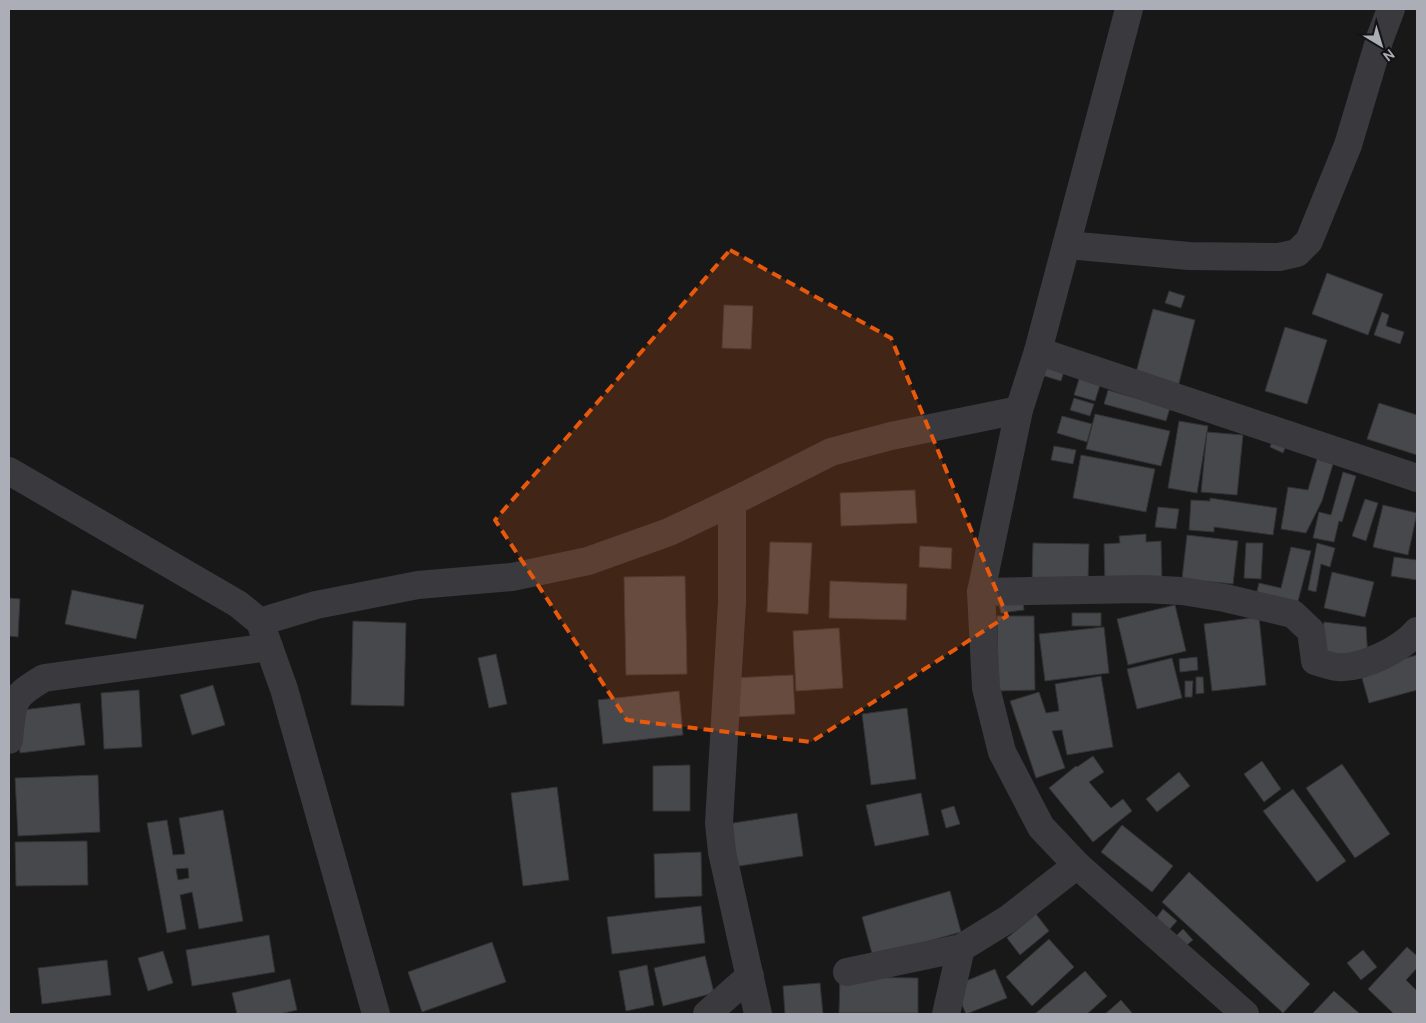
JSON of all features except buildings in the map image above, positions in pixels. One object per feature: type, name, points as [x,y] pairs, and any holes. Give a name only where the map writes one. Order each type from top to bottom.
[{"type":"street","points":[[1129,9],[1038,351],[1019,410],[981,592],[986,688],[1002,752],[1041,827],[1077,865],[1245,1014]]},
{"type":"street","points":[[1067,245],[1189,256],[1279,257],[1297,253],[1309,241],[1348,145],[1380,38],[1391,9]]},
{"type":"street","points":[[1038,351],[1417,478]]},
{"type":"street","points":[[260,622],[316,605],[418,585],[512,577],[588,561],[669,532],[831,452],[890,436],[1019,410]]},
{"type":"street","points":[[9,471],[238,604],[260,622],[284,690],[376,1014]]},
{"type":"street","points":[[732,502],[732,602],[719,823],[722,852],[758,1014]]},
{"type":"street","points":[[981,592],[1144,589],[1182,591],[1225,598],[1294,614],[1311,631],[1316,661],[1338,667],[1356,665],[1390,652],[1417,631]]},
{"type":"street","points":[[9,740],[13,704],[25,689],[44,678],[269,647]]},
{"type":"street","points":[[847,972],[961,948],[1008,919],[1077,865]]},
{"type":"street","points":[[946,1014],[961,948]]},
{"type":"street","points":[[707,1014],[750,976]]},
{"type":"highlighted area","points":[[730,250],[891,338],[1007,616],[811,742],[627,720],[495,520]]}]
